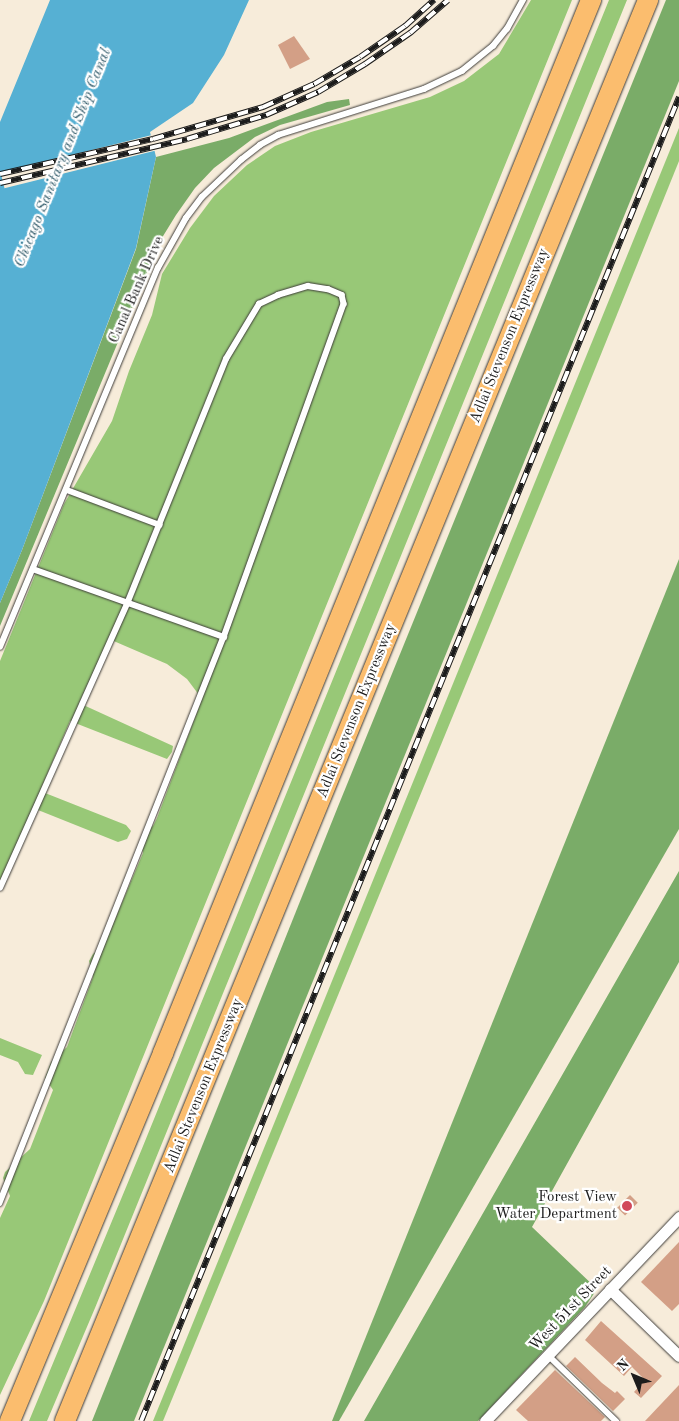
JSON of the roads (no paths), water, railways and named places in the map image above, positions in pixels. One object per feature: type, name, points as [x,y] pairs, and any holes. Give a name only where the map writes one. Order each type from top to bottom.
[{"type":"highway","points":[[10,1421],[163,1053],[591,0]]},
{"type":"highway","name":"Adlai Stevenson Expressway","points":[[65,1421],[78,1394],[648,0]]},
{"type":"highway","points":[[69,1421],[78,1394]]},
{"type":"street","name":"West 51st Street","points":[[484,1421],[610,1289],[677,1225]]},
{"type":"street","points":[[610,1289],[679,1356]]},
{"type":"lane","name":"Canal Bank Drive","points":[[0,647],[158,268],[186,218],[202,197],[241,160],[278,135],[424,89],[462,71],[493,46],[507,29],[522,0]]},
{"type":"lane","points":[[0,888],[127,604],[226,359],[259,304],[278,295],[308,286],[328,289],[342,295],[344,304],[224,637],[0,1203]]},
{"type":"lane","points":[[67,490],[160,525]]},
{"type":"lane","points":[[33,569],[224,637]]},
{"type":"lane","points":[[548,1355],[616,1421]]},
{"type":"water","name":"Chicago Sanitary and Ship Canal","points":[[50,0],[249,0],[224,55],[193,103],[150,132],[156,157],[136,248],[22,550],[0,603],[0,122]]},
{"type":"railway","points":[[0,174],[153,139],[263,107],[314,84],[360,57],[405,26],[434,0]]},
{"type":"railway","points":[[0,183],[187,139],[266,115],[318,92],[365,64],[410,33],[448,0]]},
{"type":"railway","points":[[141,1421],[679,97]]},
{"type":"place","name":"Forest View Water Department","points":[[627,1206]]}]
